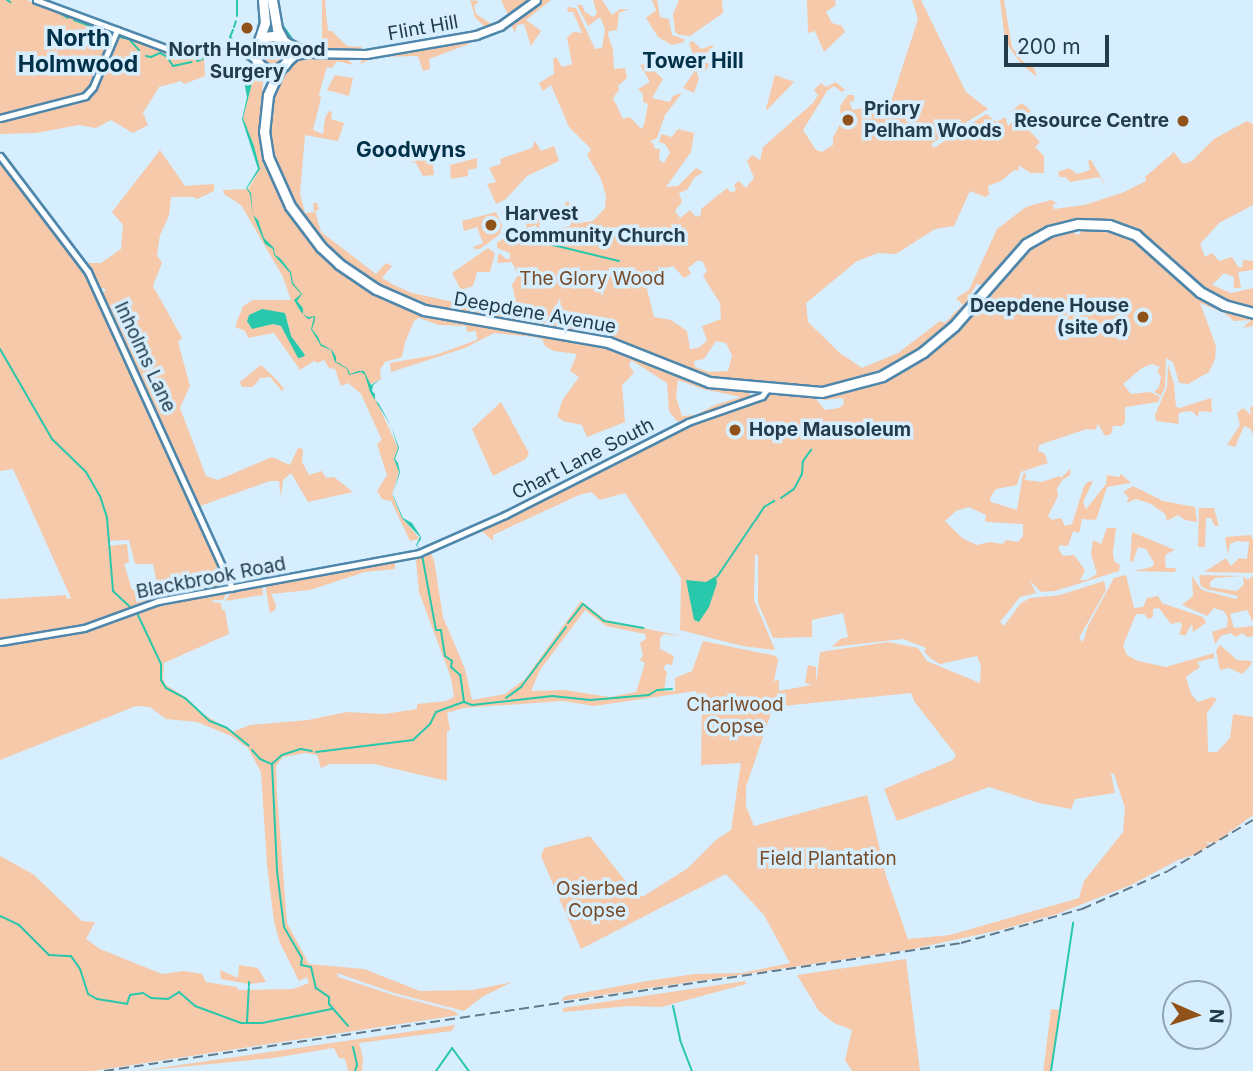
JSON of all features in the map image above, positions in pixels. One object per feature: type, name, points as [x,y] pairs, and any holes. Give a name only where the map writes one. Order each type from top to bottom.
[{"type":"highway","points":[[263,0],[265,23],[258,43],[258,61],[269,69],[282,66],[289,50],[277,29],[272,0]]},
{"type":"highway","points":[[258,43],[274,36],[284,40]]},
{"type":"highway","name":"Deepdene Avenue","points":[[258,61],[266,77],[268,95],[265,141],[283,195],[321,247],[367,284],[424,310],[608,342],[709,382],[822,392],[882,376],[923,352],[954,326],[1026,244],[1041,234],[1070,225],[1097,224],[1129,232],[1150,244],[1209,298],[1234,309],[1253,313]]},
{"type":"highway","name":"Deepdene Avenue","points":[[268,95],[282,66]]},
{"type":"main road","name":"Flint Hill","points":[[284,40],[307,52],[366,54],[476,35],[500,26],[536,0]]},
{"type":"main road","points":[[282,66],[295,55],[307,52]]},
{"type":"street","points":[[36,0],[186,54],[244,52],[258,43]]},
{"type":"street","points":[[0,118],[85,96],[93,87],[117,30]]},
{"type":"street","points":[[244,52],[258,61]]},
{"type":"street","name":"Inholms Lane","points":[[0,156],[88,272],[232,588]]},
{"type":"street","name":"Chart Lane South","points":[[424,552],[656,441],[688,422],[751,400],[762,388]]},
{"type":"street","name":"Blackbrook Road","points":[[0,642],[84,628],[145,604],[424,552]]},
{"type":"green space","points":[[0,0],[26,0],[112,31],[117,37],[123,35],[189,59],[204,57],[205,76],[184,84],[181,81],[159,87],[143,113],[148,125],[133,133],[111,120],[96,128],[79,125],[36,133],[0,134]]},
{"type":"green space","points":[[322,0],[325,0],[328,31],[332,31],[347,46],[362,47],[360,51],[324,51]]},
{"type":"green space","points":[[470,0],[479,1],[474,6],[476,14],[491,24],[508,15],[501,0],[532,0],[488,30],[475,17]]},
{"type":"green space","points":[[538,0],[551,0],[526,20],[541,31],[531,46],[524,24],[517,25],[515,33],[511,25]]},
{"type":"green space","name":"The Glory Wood","points":[[593,0],[602,0],[612,15],[620,9],[629,9],[619,13],[617,30],[609,31],[608,35],[613,50],[614,69],[625,68],[627,78],[618,86],[619,90],[613,98],[623,119],[630,117],[641,129],[644,125],[648,104],[643,102],[643,94],[638,89],[650,82],[640,65],[647,64],[663,79],[652,98],[670,102],[673,96],[682,93],[665,115],[657,138],[650,142],[654,144],[654,148],[660,149],[659,160],[664,163],[670,152],[665,144],[659,142],[661,134],[672,137],[678,129],[694,133],[691,152],[666,187],[678,186],[696,168],[703,172],[694,178],[687,190],[679,193],[682,202],[675,211],[680,218],[690,210],[696,217],[701,215],[701,209],[727,188],[731,193],[736,190],[734,185],[739,181],[746,188],[754,178],[747,161],[752,155],[760,160],[763,147],[813,103],[818,95],[814,90],[821,83],[826,87],[836,82],[845,90],[842,92],[834,86],[827,91],[803,130],[816,150],[822,152],[833,145],[833,138],[841,122],[840,106],[848,95],[854,95],[854,101],[849,102],[853,110],[891,102],[918,19],[912,0],[921,0],[966,92],[988,109],[931,144],[934,148],[986,114],[997,122],[1005,117],[1008,126],[1016,119],[1011,111],[1022,103],[1031,111],[1020,121],[1040,142],[1035,147],[1044,156],[1044,173],[1031,173],[1018,165],[1019,171],[1014,170],[1001,181],[988,186],[989,195],[985,197],[970,191],[954,226],[935,229],[896,254],[878,253],[857,261],[806,303],[808,322],[840,353],[862,368],[898,353],[940,321],[945,323],[963,305],[956,298],[969,290],[997,229],[1026,207],[1051,200],[1058,204],[1053,204],[1054,209],[1084,205],[1122,193],[1146,181],[1145,177],[1174,152],[1183,164],[1192,161],[1214,139],[1247,121],[1253,124],[1253,205],[1219,223],[1200,244],[1205,257],[1212,253],[1219,261],[1232,257],[1238,267],[1242,267],[1243,260],[1253,261],[1253,270],[1238,272],[1241,288],[1234,288],[1234,277],[1224,273],[1212,285],[1231,293],[1253,288],[1253,310],[1211,296],[1129,229],[1050,228],[986,286],[977,284],[967,299],[971,303],[918,353],[888,367],[831,386],[756,385],[712,379],[600,336],[425,307],[370,283],[320,243],[291,205],[269,148],[267,110],[277,80],[304,56],[347,58],[353,65],[337,61],[332,68],[327,67],[313,130],[323,134],[325,118],[329,111],[332,112],[331,119],[344,123],[338,141],[305,135],[300,193],[305,213],[314,212],[313,203],[317,203],[319,210],[315,211],[321,232],[376,274],[386,263],[392,266],[382,278],[394,285],[412,293],[463,304],[480,301],[484,303],[483,310],[500,314],[515,297],[512,285],[518,275],[512,262],[497,263],[499,253],[510,259],[510,253],[497,248],[497,243],[507,236],[529,236],[538,232],[536,225],[527,228],[526,224],[537,219],[540,221],[539,232],[570,226],[572,221],[568,218],[565,203],[568,201],[579,223],[593,221],[605,208],[606,196],[601,179],[587,155],[591,149],[569,127],[551,85],[543,91],[539,83],[554,74],[553,59],[556,57],[562,67],[572,64],[567,38],[573,32],[582,33],[573,12],[568,12],[567,7],[576,8],[595,49],[602,48],[605,29],[600,17],[588,26],[577,5],[582,5],[585,12],[593,17],[597,13]],"holes":[[[698,260],[703,262],[707,271],[703,276],[720,303],[721,319],[702,326],[707,341],[698,348],[690,349],[687,331],[671,320],[654,317],[647,289],[663,269],[673,266],[684,278],[691,274],[688,268]],[[716,341],[726,343],[732,356],[728,371],[709,372],[695,367],[694,361],[704,359]]]},
{"type":"green space","points":[[652,0],[657,0],[660,17],[669,19],[672,35],[684,39],[684,42],[672,45],[658,37],[646,18],[656,10]]},
{"type":"green space","points":[[679,0],[722,0],[723,13],[690,36],[679,35],[675,32],[673,14]]},
{"type":"green space","points":[[807,0],[835,0],[836,5],[826,12],[832,23],[842,26],[845,32],[824,52],[815,31],[808,33]]},
{"type":"green space","points":[[1000,0],[1004,0],[1012,47],[1021,60],[1034,68],[1037,77],[1021,64],[1005,41]]},
{"type":"green space","points":[[272,39],[282,43],[286,53],[282,63],[272,67],[262,63],[258,53],[262,43]]},
{"type":"green space","points":[[465,39],[469,44],[429,59],[430,69],[423,71],[418,56],[376,57],[360,64],[363,58]]},
{"type":"green space","points":[[693,41],[701,49],[713,45],[708,67],[704,72],[696,71],[699,78],[694,93],[683,88],[694,72],[689,63],[693,54],[689,43]]},
{"type":"green space","points":[[251,63],[263,83],[260,126],[263,153],[284,209],[325,257],[359,283],[399,304],[440,317],[605,344],[689,382],[750,393],[751,397],[683,423],[676,420],[669,411],[667,383],[631,360],[629,365],[634,373],[622,385],[625,422],[587,437],[582,425],[563,421],[557,416],[563,399],[579,377],[570,371],[577,354],[554,351],[545,346],[542,339],[494,333],[465,348],[391,372],[390,363],[435,355],[477,340],[476,331],[467,332],[466,326],[439,325],[419,318],[414,321],[402,357],[385,362],[380,370],[381,379],[369,385],[398,448],[394,459],[399,472],[392,494],[402,518],[420,539],[410,541],[391,501],[382,499],[377,491],[387,475],[377,444],[382,440],[361,394],[348,383],[341,386],[335,369],[329,368],[324,360],[317,363],[314,361],[300,370],[274,333],[248,338],[245,331],[235,327],[243,306],[253,300],[291,300],[283,277],[241,205],[224,194],[223,190],[248,189],[260,169],[243,118],[251,87]],"holes":[[[260,310],[285,313],[291,336],[305,355],[299,358],[281,326],[273,324],[252,328],[247,321],[249,316]],[[678,380],[703,389],[741,397],[715,405],[696,415],[682,416],[676,397]]]},
{"type":"green space","points":[[335,75],[353,78],[349,96],[327,90]]},
{"type":"green space","points":[[775,75],[794,82],[767,110],[766,109]]},
{"type":"green space","points":[[535,141],[541,151],[554,146],[559,161],[527,176],[506,199],[496,204],[487,184],[496,182],[489,168],[501,164],[500,159],[532,148]]},
{"type":"green space","points":[[160,150],[185,186],[214,184],[214,191],[197,199],[171,197],[169,216],[160,235],[157,255],[162,263],[153,286],[182,338],[178,342],[190,386],[180,408],[206,476],[218,480],[272,457],[290,465],[298,448],[303,449],[302,462],[309,475],[322,471],[326,478],[334,477],[353,492],[308,502],[291,473],[283,480],[281,497],[279,481],[270,481],[200,506],[100,294],[106,291],[104,288],[98,290],[84,263],[101,263],[121,249],[123,225],[112,212]]},
{"type":"green space","points":[[432,153],[434,175],[423,176],[416,163],[406,161],[415,162],[416,158]]},
{"type":"green space","points":[[477,158],[477,168],[468,170],[468,176],[451,179],[450,165]]},
{"type":"green space","points":[[0,159],[85,271],[229,581],[227,588],[203,595],[227,593],[223,600],[212,602],[221,603],[222,610],[225,610],[229,634],[164,663],[163,678],[166,685],[232,732],[250,725],[308,720],[347,712],[384,714],[417,709],[417,704],[446,701],[454,697],[451,678],[419,592],[416,560],[427,553],[431,554],[434,560],[443,617],[465,669],[472,700],[505,694],[525,679],[581,601],[606,620],[681,636],[664,634],[660,638],[660,649],[674,656],[672,665],[667,664],[663,668],[667,672],[664,691],[675,691],[675,678],[692,671],[703,641],[776,656],[778,660],[774,681],[779,680],[779,691],[812,685],[805,683],[808,665],[816,667],[816,684],[820,652],[888,642],[918,648],[927,661],[980,683],[981,666],[977,656],[940,664],[930,658],[924,651],[926,648],[903,639],[832,647],[840,639],[848,637],[843,613],[812,620],[812,637],[773,638],[758,603],[758,556],[755,554],[754,600],[775,650],[742,646],[680,630],[681,578],[625,493],[600,500],[591,492],[579,495],[493,535],[493,541],[482,531],[626,459],[676,430],[768,393],[819,394],[816,399],[825,410],[839,408],[844,404],[843,398],[823,400],[820,398],[823,393],[843,389],[922,355],[953,333],[1041,238],[1073,228],[1076,235],[1080,234],[1081,227],[1111,229],[1135,237],[1188,286],[1191,293],[1225,311],[1253,318],[1253,326],[1243,328],[1251,320],[1234,321],[1224,313],[1200,303],[1216,346],[1215,359],[1209,372],[1188,384],[1179,383],[1173,362],[1166,358],[1165,387],[1161,396],[1154,392],[1159,387],[1161,377],[1157,371],[1160,367],[1152,364],[1142,368],[1123,384],[1131,394],[1150,392],[1160,397],[1158,402],[1125,407],[1125,422],[1122,426],[1113,426],[1111,434],[1105,436],[1098,424],[1095,430],[1087,429],[1039,445],[1038,451],[1044,453],[1048,463],[1021,472],[1017,485],[996,489],[990,498],[991,502],[1017,510],[1023,474],[1026,473],[1025,480],[1042,482],[1059,476],[1061,478],[1071,468],[1070,475],[1062,480],[1057,489],[1058,496],[1048,516],[1052,520],[1061,518],[1065,526],[1072,524],[1084,486],[1088,482],[1093,481],[1083,502],[1086,509],[1106,484],[1107,475],[1119,477],[1121,474],[1131,483],[1107,487],[1096,520],[1082,519],[1079,533],[1073,531],[1068,546],[1060,545],[1058,548],[1063,556],[1074,555],[1085,570],[1080,580],[1087,580],[1097,574],[1091,554],[1093,540],[1101,544],[1107,528],[1116,528],[1113,552],[1114,561],[1120,565],[1119,571],[1055,591],[1041,592],[1030,581],[1036,593],[1020,597],[1000,622],[1004,626],[1021,603],[1030,598],[1060,595],[1104,581],[1106,590],[1079,638],[1083,642],[1088,626],[1114,578],[1126,575],[1134,608],[1143,607],[1147,598],[1158,596],[1162,603],[1203,617],[1206,623],[1193,632],[1192,624],[1185,636],[1179,634],[1182,626],[1180,622],[1171,624],[1159,608],[1153,609],[1153,617],[1148,619],[1144,614],[1136,614],[1123,646],[1127,655],[1138,661],[1166,667],[1214,653],[1214,658],[1197,662],[1200,667],[1186,677],[1191,694],[1198,702],[1212,697],[1217,699],[1207,713],[1208,752],[1217,752],[1230,738],[1233,714],[1253,717],[1253,815],[1215,843],[1205,842],[1210,845],[1196,854],[1178,860],[1131,885],[1057,914],[1000,930],[908,950],[561,1001],[565,996],[647,981],[694,974],[742,973],[790,963],[764,915],[726,874],[581,949],[541,856],[544,848],[590,836],[637,896],[644,896],[688,868],[716,840],[731,830],[741,763],[701,765],[702,706],[696,691],[594,706],[563,701],[464,708],[447,713],[450,730],[447,732],[447,781],[374,764],[330,764],[321,768],[317,755],[306,753],[283,757],[276,766],[287,923],[309,964],[364,969],[420,991],[473,990],[512,982],[482,997],[464,1011],[394,993],[337,973],[338,977],[454,1011],[459,1015],[93,1071],[0,1071],[0,856],[33,874],[82,921],[95,922],[86,939],[100,949],[162,974],[184,971],[202,974],[206,982],[237,987],[238,990],[293,989],[309,983],[307,977],[299,981],[280,943],[274,922],[261,772],[248,748],[231,736],[197,722],[166,719],[150,707],[136,706],[0,760],[0,599],[66,595],[67,599],[71,598],[13,469],[0,471]],"holes":[[[969,507],[986,515],[985,521],[988,522],[1023,524],[1023,536],[1018,542],[1006,540],[1003,544],[989,542],[977,545],[962,538],[945,521],[956,511]],[[129,540],[135,564],[153,564],[158,589],[132,590],[124,564],[129,562],[127,544],[108,546],[108,541]],[[585,610],[606,626],[645,634],[646,639],[640,643],[643,655],[640,660],[645,663],[636,692],[610,697],[564,690],[531,691],[540,670]],[[911,693],[914,701],[956,755],[953,760],[884,789],[897,821],[989,787],[1039,803],[1071,809],[1075,799],[1115,793],[1111,774],[1114,774],[1125,808],[1123,832],[1084,881],[1079,898],[950,935],[908,939],[886,876],[867,795],[754,826],[746,806],[746,787],[773,707]]]},
{"type":"green space","points":[[1091,160],[1108,189],[1100,177],[1070,182],[1066,177],[1059,177],[1058,172],[1069,168],[1077,174],[1090,170],[1088,161]]},
{"type":"green space","points":[[496,212],[502,225],[500,234],[480,249],[475,249],[473,247],[483,243],[477,227],[464,231],[462,221]]},
{"type":"green space","points":[[488,248],[495,253],[490,272],[477,272],[473,286],[461,290],[452,273]]},
{"type":"green space","points":[[1168,364],[1174,384],[1176,407],[1211,398],[1212,412],[1199,411],[1198,417],[1192,411],[1181,412],[1178,415],[1179,424],[1156,421],[1155,415],[1167,387]]},
{"type":"green space","points":[[261,365],[276,379],[284,389],[282,391],[270,377],[260,378],[253,387],[242,387],[240,382]]},
{"type":"green space","points":[[501,402],[529,453],[526,459],[493,476],[472,429]]},
{"type":"green space","points":[[1253,405],[1253,435],[1251,429],[1244,426],[1235,447],[1227,445],[1240,425],[1237,413],[1243,408],[1251,415],[1250,408]]},
{"type":"green space","points":[[1133,486],[1163,501],[1195,507],[1197,522],[1185,520],[1178,515],[1167,521],[1165,514],[1151,504],[1136,499],[1126,503],[1129,498],[1123,492]]},
{"type":"green space","points":[[1199,508],[1214,508],[1219,526],[1215,526],[1211,518],[1206,518],[1205,547],[1198,547]]},
{"type":"green space","points":[[1132,532],[1175,550],[1166,554],[1165,560],[1166,568],[1176,568],[1175,572],[1134,571],[1152,567],[1154,563],[1146,549],[1138,547],[1133,561],[1130,562]]},
{"type":"green space","points":[[1250,535],[1253,539],[1253,573],[1204,572],[1226,558],[1231,566],[1239,558],[1247,559],[1249,542],[1237,541],[1230,544],[1228,555],[1225,537]]},
{"type":"green space","points":[[395,561],[395,569],[365,572],[310,590],[271,594],[276,605],[275,610],[270,613],[265,584]]},
{"type":"green space","points":[[1199,575],[1241,576],[1215,578],[1210,582],[1210,587],[1237,591],[1244,584],[1243,576],[1247,580],[1253,576],[1253,622],[1247,610],[1230,614],[1234,628],[1253,626],[1253,636],[1247,637],[1243,633],[1235,637],[1231,633],[1221,636],[1215,644],[1212,632],[1227,627],[1228,618],[1224,611],[1214,608],[1207,616],[1182,605],[1193,596],[1192,576],[1205,591],[1236,599],[1238,596],[1206,589],[1201,586]]},
{"type":"green space","points":[[262,585],[263,595],[225,601],[231,592]]},
{"type":"green space","points":[[1220,645],[1237,660],[1252,661],[1250,666],[1242,674],[1229,668],[1220,670],[1216,650]]},
{"type":"green space","points":[[906,959],[920,1071],[852,1071],[845,1060],[852,1030],[834,1023],[819,1011],[797,975]]},
{"type":"green space","points":[[239,965],[258,968],[266,982],[249,984],[221,979],[220,970],[238,978]]},
{"type":"green space","points":[[745,981],[746,984],[661,1007],[629,1006],[563,1012],[563,1008]]},
{"type":"green space","points":[[1051,1009],[1059,1010],[1051,1071],[1043,1071]]},
{"type":"green space","points":[[455,1025],[452,1031],[359,1043],[363,1057],[362,1071],[348,1071],[345,1059],[339,1058],[334,1048],[273,1058],[138,1071]]},
{"type":"shaded area","points":[[252,66],[251,87],[243,118],[260,169],[247,188],[251,193],[253,215],[250,194],[246,188],[258,169],[242,119],[247,97],[244,81],[246,75],[251,74]]},
{"type":"shaded area","points":[[253,215],[258,220],[264,238],[274,248],[275,255],[291,272],[293,283],[302,294],[297,301],[303,308],[303,314],[294,300],[301,294],[292,284],[290,273],[274,255],[273,249],[265,244]]},
{"type":"shaded area","points":[[262,309],[285,313],[291,336],[305,355],[303,357],[298,358],[281,326],[273,324],[252,329],[247,321],[249,315]]},
{"type":"shaded area","points":[[303,314],[308,317],[315,316],[312,329],[321,344],[332,350],[336,362],[348,369],[350,374],[364,371],[371,385],[381,379],[373,385],[372,391],[391,426],[370,392],[365,375],[361,372],[349,375],[347,369],[335,362],[331,350],[321,346],[311,329],[314,317],[308,319]]},
{"type":"shaded area","points":[[391,426],[399,448],[395,459],[400,472],[394,490],[399,472],[394,459],[398,448]]},
{"type":"shaded area","points":[[393,495],[403,518],[412,523],[421,537],[417,545],[420,550],[416,545],[420,537],[402,518]]},
{"type":"shaded area","points":[[716,576],[717,583],[709,607],[699,622],[694,620],[686,580],[706,582]]},
{"type":"waterway","points":[[237,0],[237,16]]},
{"type":"waterway","points":[[277,0],[280,22]]},
{"type":"waterway","points":[[61,14],[68,18]]},
{"type":"waterway","points":[[74,20],[112,34]]},
{"type":"waterway","points":[[234,27],[236,21]]},
{"type":"waterway","points":[[281,23],[292,39]]},
{"type":"waterway","points":[[233,30],[230,37],[236,43]]},
{"type":"waterway","points":[[120,37],[129,39],[139,50]]},
{"type":"waterway","points":[[242,44],[248,46]]},
{"type":"waterway","points":[[146,56],[160,53],[168,57]]},
{"type":"waterway","points":[[197,61],[203,59]]},
{"type":"waterway","points":[[169,60],[173,66],[192,62]]},
{"type":"waterway","points":[[549,244],[619,261]]},
{"type":"waterway","points":[[0,349],[52,439],[86,472],[100,496],[107,518],[113,591],[130,607]]},
{"type":"waterway","points":[[781,498],[794,489],[802,474],[803,461],[811,450]]},
{"type":"waterway","points":[[755,521],[764,507],[774,501]]},
{"type":"waterway","points":[[717,577],[754,522]]},
{"type":"waterway","points":[[316,752],[413,740],[430,724],[436,712],[464,702],[460,675],[451,667],[452,661],[445,656],[441,630],[436,630],[422,555]]},
{"type":"waterway","points":[[568,623],[583,604],[604,621],[643,628]]},
{"type":"waterway","points":[[137,613],[161,664],[161,680],[166,688],[185,698],[210,721],[227,728],[249,746]]},
{"type":"waterway","points":[[506,698],[521,687],[566,627]]},
{"type":"waterway","points":[[464,702],[472,705],[552,696],[591,700],[649,695],[657,690],[672,689]]},
{"type":"waterway","points":[[272,764],[282,755],[301,749],[312,751]]},
{"type":"waterway","points":[[252,750],[260,759],[271,764]]},
{"type":"waterway","points":[[272,764],[277,871],[284,927],[302,958],[301,965],[311,967],[316,988],[329,997],[329,1004],[348,1026]]},
{"type":"waterway","points":[[0,916],[19,925],[49,955],[71,956],[80,969],[88,994],[97,999],[127,1004],[130,995],[143,993],[151,998],[168,999],[179,992],[195,1006],[241,1023],[262,1023],[332,1009]]},
{"type":"waterway","points":[[1051,1071],[1073,923]]},
{"type":"waterway","points":[[247,1022],[249,988]]},
{"type":"waterway","points":[[673,1006],[680,1040],[692,1071]]},
{"type":"waterway","points":[[353,1047],[357,1065],[355,1071]]},
{"type":"waterway","points":[[436,1071],[452,1048],[469,1071]]},
{"type":"railway","points":[[104,1071],[961,943],[1082,909],[1168,871],[1253,820]]},
{"type":"place","name":"North Holmwood Surgery","points":[[247,28]]},
{"type":"place","name":"Priory Pelham Woods","points":[[848,120]]},
{"type":"place","name":"Resource Centre","points":[[1183,121]]},
{"type":"place","name":"Harvest Community Church","points":[[491,225]]},
{"type":"place","name":"Deepdene House (site of)","points":[[1143,317]]},
{"type":"place","name":"Hope Mausoleum","points":[[735,430]]},
{"type":"district","name":"North Holmwood","points":[[78,51]]},
{"type":"district","name":"Tower Hill","points":[[693,61]]},
{"type":"district","name":"Goodwyns","points":[[411,150]]},
{"type":"park label","name":"Charlwood Copse","points":[[735,716]]},
{"type":"park label","name":"Field Plantation","points":[[828,859]]},
{"type":"park label","name":"Osierbed Copse","points":[[597,900]]}]
